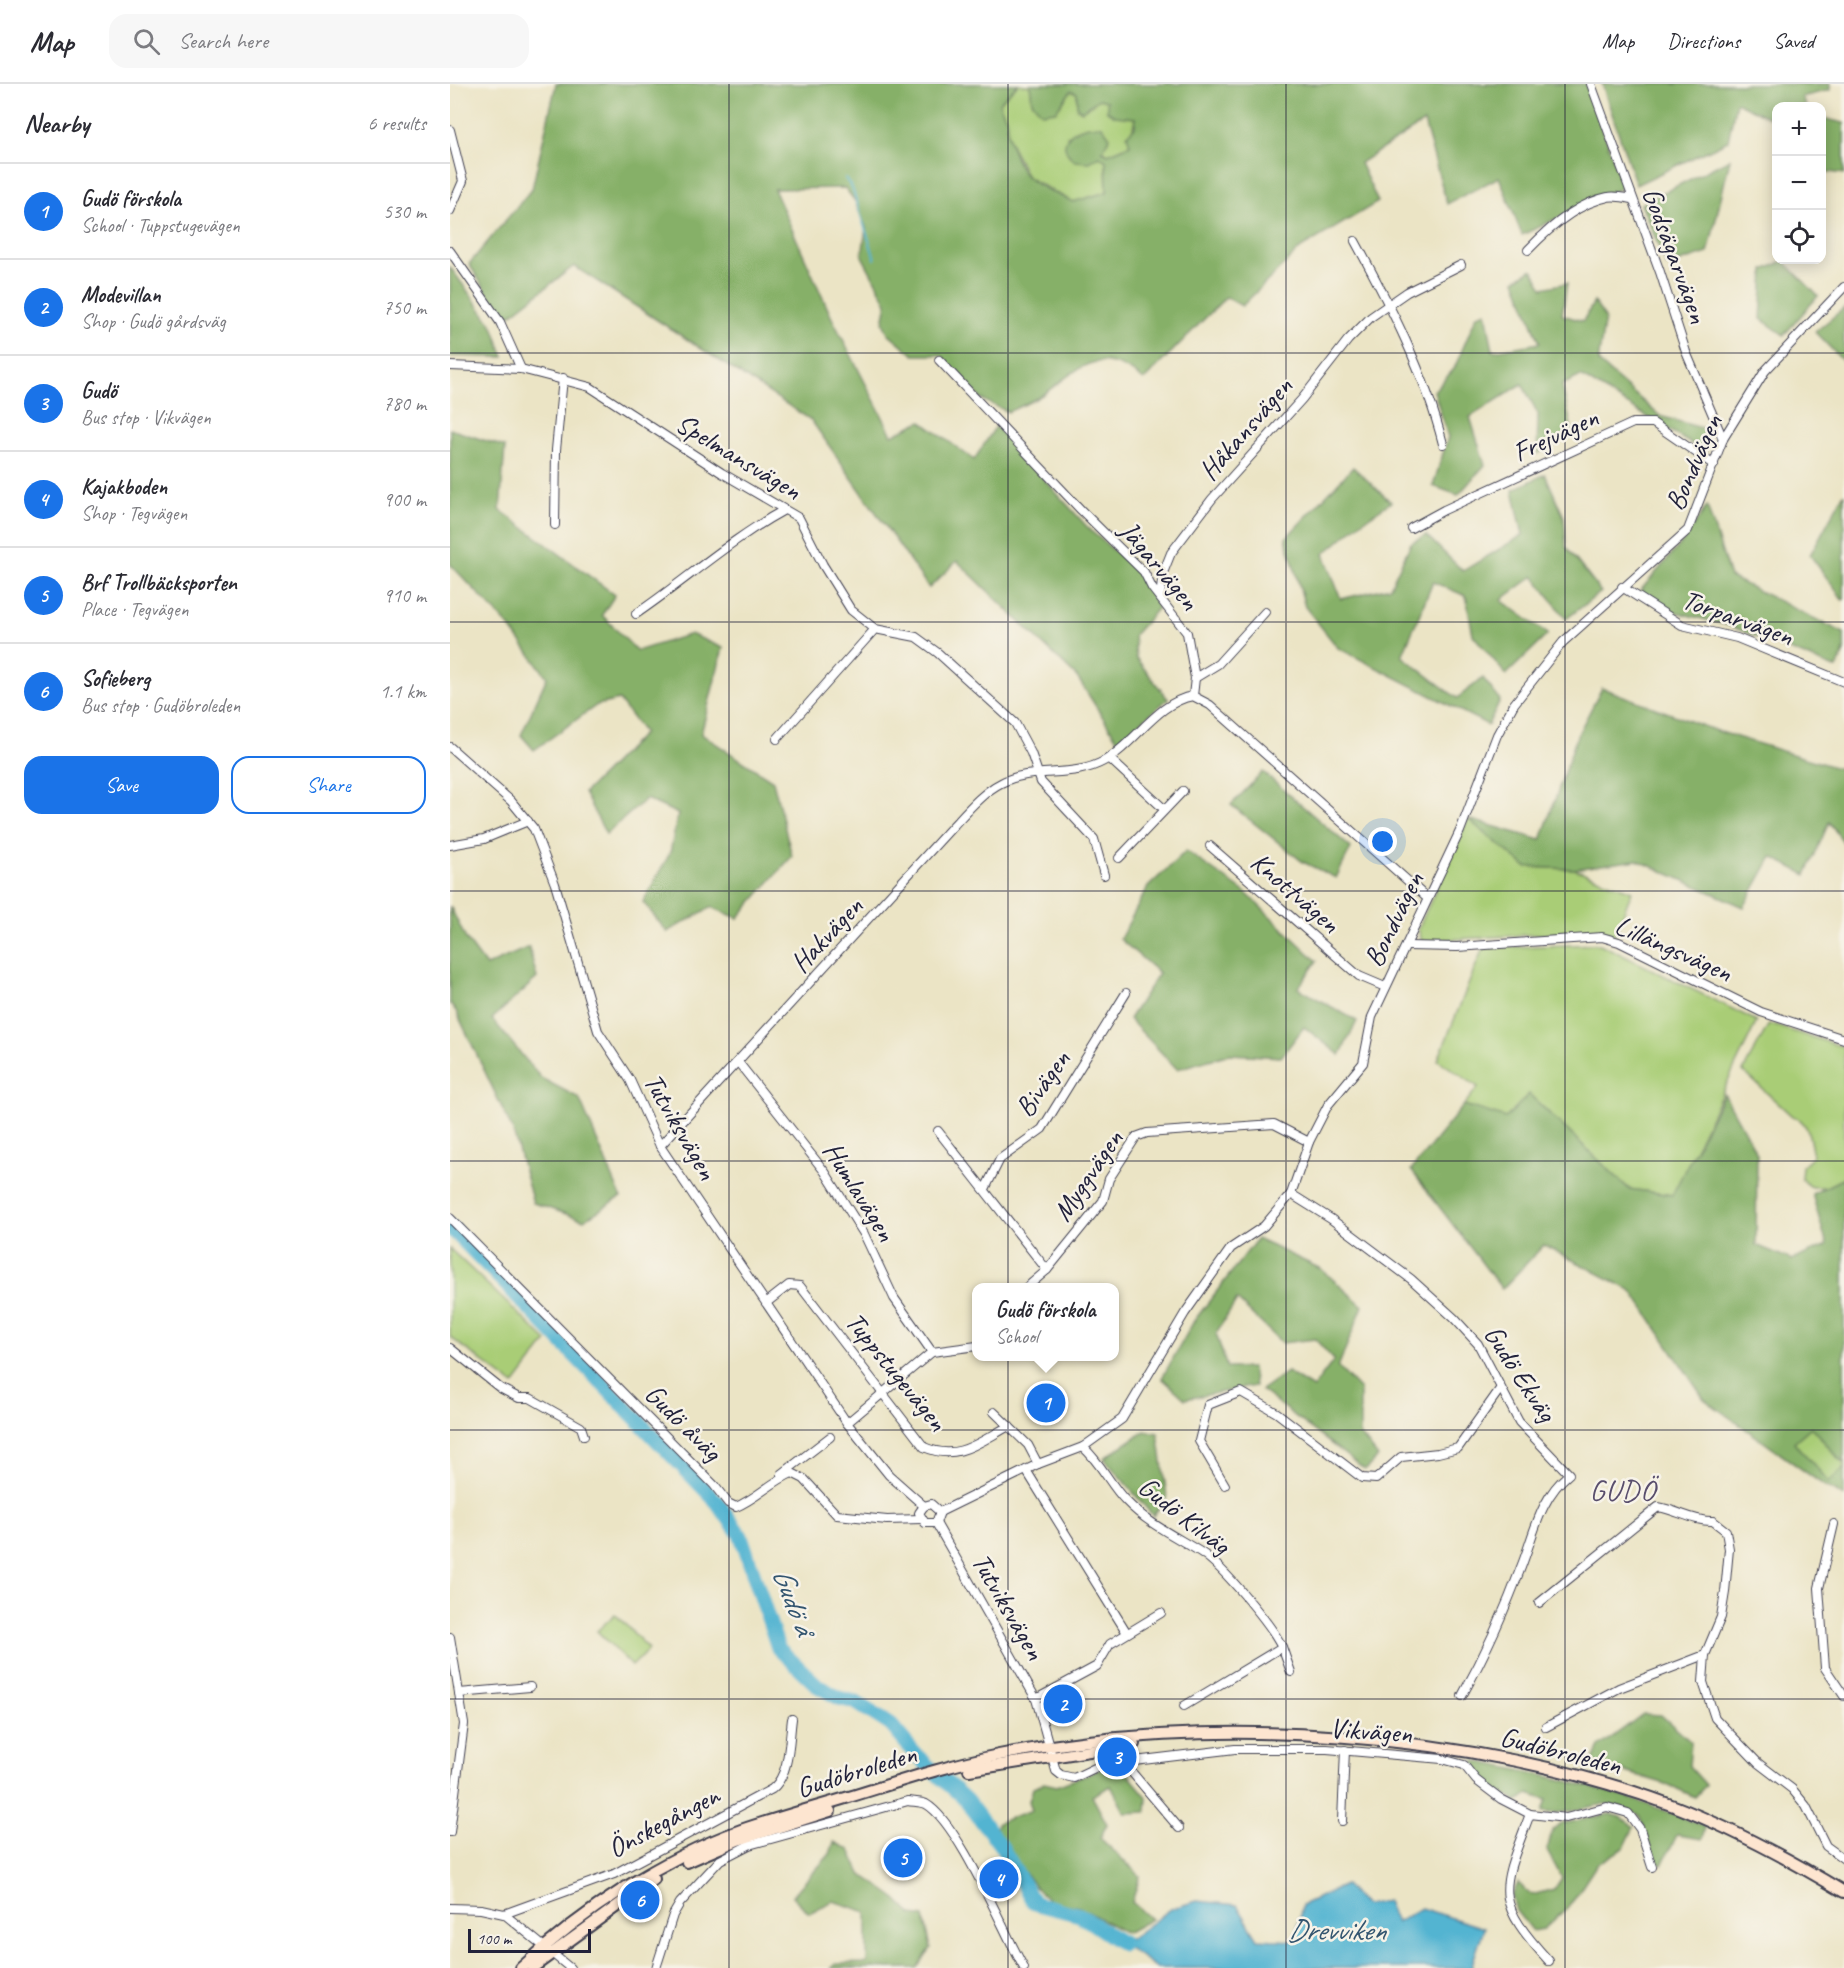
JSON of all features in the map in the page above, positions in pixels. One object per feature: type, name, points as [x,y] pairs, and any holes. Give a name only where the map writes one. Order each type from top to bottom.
[{"type":"main road","name":"Gudöbroleden","points":[[521,1968],[665,1872],[738,1840],[922,1778],[1050,1751],[1245,1734],[1336,1737],[1420,1745],[1504,1759],[1589,1780],[1672,1806],[1740,1834],[1844,1892]]},
{"type":"main road","name":"Gudöbroleden","points":[[532,1968],[547,1950]]},
{"type":"street","name":"Godsägarvägen","points":[[1591,84],[1686,352],[1723,439]]},
{"type":"street","points":[[450,130],[463,180],[450,211]]},
{"type":"street","points":[[1528,250],[1557,223],[1578,210],[1609,196],[1632,199]]},
{"type":"street","points":[[1355,241],[1390,304],[1404,342],[1431,398],[1443,444]]},
{"type":"street","points":[[450,251],[500,322],[521,369]]},
{"type":"street","name":"Håkansvägen","points":[[1160,597],[1163,573],[1171,553],[1212,499],[1302,399],[1348,340],[1371,317],[1407,292],[1461,265]]},
{"type":"street","name":"Bondvägen","points":[[940,1512],[1038,1464],[1083,1447],[1122,1419],[1185,1313],[1231,1248],[1264,1226],[1291,1194],[1309,1142],[1328,1105],[1363,1063],[1372,1017],[1460,831],[1497,735],[1514,704],[1563,642],[1622,587],[1655,562],[1688,530],[1723,439],[1765,371],[1844,287]]},
{"type":"street","name":"Jägarvägen","points":[[939,360],[1081,510],[1144,572],[1187,633],[1195,678],[1193,696]]},
{"type":"street","name":"Spelmansvägen","points":[[450,366],[521,369],[563,378],[590,387],[799,518],[833,583],[851,610],[875,629],[916,636],[994,702],[1015,723],[1031,753],[1037,774]]},
{"type":"street","points":[[555,525],[556,450],[563,378]]},
{"type":"street","name":"Frejvägen","points":[[1411,528],[1444,510],[1633,423],[1653,423],[1714,465]]},
{"type":"street","points":[[636,614],[681,583],[755,526],[784,510]]},
{"type":"street","name":"Torparvägen","points":[[1622,587],[1682,625],[1737,638],[1844,682]]},
{"type":"street","points":[[1195,678],[1218,664],[1265,612]]},
{"type":"street","points":[[777,739],[875,629]]},
{"type":"street","points":[[1193,696],[1210,705],[1427,898]]},
{"type":"street","name":"Hakvägen","points":[[660,1146],[963,816],[1002,782],[1037,774],[1086,769],[1109,758],[1177,701],[1193,696]]},
{"type":"street","name":"Tutviksvägen","points":[[450,747],[512,801],[534,829],[555,884],[598,1031],[630,1080],[660,1146],[847,1423],[889,1476],[924,1506]]},
{"type":"street","points":[[1109,758],[1164,809]]},
{"type":"street","points":[[1037,774],[1041,782],[1094,839],[1104,875]]},
{"type":"street","points":[[1119,858],[1183,791]]},
{"type":"street","points":[[450,845],[484,839],[528,821]]},
{"type":"street","name":"Knottvägen","points":[[1210,846],[1359,976],[1385,987]]},
{"type":"street","name":"Lillängsvägen","points":[[1406,946],[1457,947],[1602,937],[1619,942],[1761,1012],[1844,1039]]},
{"type":"street","name":"Bivägen","points":[[985,1189],[1000,1159],[1042,1129],[1126,993]]},
{"type":"street","name":"Humlavägen","points":[[738,1062],[825,1172],[864,1234],[894,1298],[932,1352]]},
{"type":"street","name":"Myggvägen","points":[[1031,1283],[1047,1270],[1086,1218],[1103,1201],[1109,1179],[1136,1137],[1147,1132],[1274,1124],[1309,1142]]},
{"type":"street","points":[[938,1131],[1047,1270]]},
{"type":"street","name":"Gudö Ekväg","points":[[1291,1194],[1331,1219],[1411,1280],[1474,1338],[1519,1422],[1569,1474],[1557,1483],[1534,1526],[1524,1561],[1479,1665],[1462,1696]]},
{"type":"street","name":"Gudö åväg","points":[[450,1218],[714,1485],[728,1503],[736,1507],[752,1500],[774,1481]]},
{"type":"street","name":"Tuppstugevägen","points":[[766,1303],[789,1286],[800,1286],[924,1447],[940,1454],[961,1452],[1009,1426]]},
{"type":"street","points":[[847,1423],[932,1352],[972,1347]]},
{"type":"street","points":[[450,1348],[500,1388],[519,1398],[530,1398],[581,1427],[584,1436]]},
{"type":"street","points":[[1225,1485],[1199,1441],[1208,1405],[1241,1392],[1277,1413],[1362,1478],[1376,1479],[1401,1457],[1438,1453],[1458,1448],[1500,1389]]},
{"type":"street","points":[[994,1412],[1028,1445],[1038,1464]]},
{"type":"street","points":[[774,1481],[830,1437]]},
{"type":"street","name":"Gudö Kilväg","points":[[1083,1447],[1099,1462],[1124,1499],[1155,1526],[1204,1554],[1275,1631],[1291,1672]]},
{"type":"street","points":[[1026,1470],[1127,1634]]},
{"type":"street","points":[[774,1481],[792,1473],[804,1479],[837,1515],[888,1520],[921,1519]]},
{"type":"street","points":[[931,1504],[940,1512],[936,1523],[928,1525],[921,1519],[919,1513],[924,1506],[931,1504]]},
{"type":"street","points":[[1539,1603],[1658,1507],[1674,1510],[1702,1522],[1713,1521],[1726,1531],[1729,1549],[1720,1617],[1705,1655],[1704,1682],[1715,1718],[1758,1763],[1792,1789],[1806,1806],[1826,1846],[1844,1859]]},
{"type":"street","name":"Tutviksvägen","points":[[936,1523],[1036,1699],[1050,1751]]},
{"type":"street","points":[[1834,1524],[1819,1588],[1825,1668],[1844,1696]]},
{"type":"street","points":[[1036,1699],[1097,1666],[1110,1644],[1161,1613]]},
{"type":"street","points":[[450,1637],[464,1724],[450,1832]]},
{"type":"street","points":[[1184,1706],[1282,1647]]},
{"type":"street","points":[[1546,1727],[1619,1688],[1705,1655]]},
{"type":"street","points":[[459,1693],[530,1687]]},
{"type":"street","name":"Önskegången","points":[[504,1914],[614,1874],[763,1795],[777,1785],[781,1777],[792,1719]]},
{"type":"street","name":"Vikvägen","points":[[1050,1751],[1056,1771],[1061,1775],[1074,1778],[1101,1765],[1235,1749],[1345,1750],[1442,1759],[1464,1765],[1476,1780],[1501,1799],[1530,1814]]},
{"type":"street","points":[[1342,1821],[1345,1750]]},
{"type":"street","points":[[1124,1763],[1179,1828]]},
{"type":"street","points":[[656,1968],[673,1915],[680,1903],[720,1860],[749,1845],[908,1801],[925,1804],[940,1817],[977,1875],[1022,1966]]},
{"type":"street","points":[[1549,1960],[1519,1927],[1508,1906],[1506,1886],[1530,1814],[1566,1818],[1607,1807],[1628,1813],[1640,1828],[1652,1867]]},
{"type":"street","points":[[450,1908],[481,1909],[504,1914],[569,1968]]},
{"type":"green space","points":[[556,84],[1018,84],[999,103],[1008,123],[1008,135],[1016,158],[1026,176],[1041,187],[1073,202],[1107,192],[1106,161],[1099,156],[1089,162],[1075,161],[1065,146],[1066,140],[1078,130],[1094,125],[1102,126],[1110,137],[1102,151],[1108,154],[1130,145],[1127,135],[1135,127],[1135,118],[1115,116],[1107,111],[1107,101],[1099,99],[1082,111],[1077,108],[1077,93],[1071,91],[1056,111],[1042,113],[1032,102],[1030,84],[1587,84],[1623,187],[1522,235],[1499,177],[1447,204],[1424,122],[1360,163],[1378,202],[1301,248],[1242,306],[1226,297],[1144,380],[1114,363],[1090,364],[1079,368],[1038,398],[1008,412],[981,399],[941,355],[914,355],[888,333],[883,323],[887,303],[862,256],[866,228],[855,201],[845,188],[774,189],[831,316],[892,435],[921,421],[974,460],[996,426],[1091,531],[1138,571],[1158,608],[1134,635],[1136,658],[1168,699],[1118,741],[1077,677],[957,561],[929,588],[811,420],[574,266],[504,320],[469,264],[532,189]]},
{"type":"green space","points":[[1018,84],[1077,92],[1077,108],[1089,107],[1099,99],[1107,101],[1125,117],[1135,117],[1130,145],[1108,154],[1080,131],[1067,136],[1095,159],[1099,156],[1106,161],[1107,192],[1073,202],[1027,177],[1011,144],[999,103]]},
{"type":"green space","points":[[1602,84],[1830,84],[1830,90],[1802,97],[1804,102],[1772,102],[1772,119],[1736,102],[1728,141],[1636,185]]},
{"type":"green space","points":[[1826,119],[1844,123],[1844,174],[1826,172]]},
{"type":"green space","points":[[1730,159],[1708,253],[1667,266],[1641,204]]},
{"type":"green space","points":[[1777,264],[1787,264],[1818,296],[1784,335],[1761,319],[1764,270]]},
{"type":"green space","points":[[450,267],[493,326],[504,357],[450,356]]},
{"type":"green space","points":[[1532,269],[1543,288],[1567,283],[1562,315],[1583,321],[1594,302],[1605,318],[1598,362],[1660,416],[1705,429],[1706,453],[1581,376],[1562,385],[1573,435],[1537,454],[1538,414],[1522,384],[1470,417],[1485,465],[1458,495],[1433,486],[1448,437],[1434,391],[1454,369],[1477,315],[1486,312],[1493,351],[1540,343],[1515,280]]},
{"type":"green space","points":[[1844,308],[1844,362],[1815,332]]},
{"type":"green space","points":[[450,429],[505,447],[500,510],[615,595],[602,615],[637,651],[691,634],[723,648],[701,734],[773,781],[792,856],[738,918],[711,907],[667,932],[643,902],[670,853],[678,814],[646,799],[606,834],[584,793],[644,733],[619,700],[597,705],[534,750],[521,735],[547,677],[509,626],[450,564]]},
{"type":"green space","points":[[1353,467],[1391,502],[1360,523],[1324,554],[1341,599],[1390,587],[1411,543],[1426,535],[1463,571],[1523,535],[1513,490],[1545,474],[1564,517],[1566,547],[1601,592],[1566,619],[1534,576],[1501,600],[1548,634],[1506,675],[1473,635],[1466,596],[1433,582],[1402,656],[1457,698],[1483,678],[1500,700],[1488,725],[1338,648],[1305,607],[1286,538]]},
{"type":"green space","points":[[1844,493],[1844,599],[1843,600],[1810,555]]},
{"type":"green space","points":[[1707,506],[1730,577],[1844,633],[1844,651],[1837,669],[1730,626],[1664,609],[1640,591],[1684,540]]},
{"type":"green space","points":[[1602,688],[1714,730],[1844,770],[1844,843],[1829,822],[1806,875],[1772,857],[1744,907],[1637,860],[1574,869],[1526,867],[1468,819],[1541,840],[1577,736]]},
{"type":"green space","points":[[1263,772],[1351,848],[1336,878],[1303,862],[1231,805]]},
{"type":"green space","points":[[1468,819],[1526,867],[1574,869],[1632,891],[1615,935],[1598,931],[1422,941],[1418,929]]},
{"type":"green space","points":[[1186,851],[1246,893],[1317,961],[1298,988],[1357,1021],[1340,1055],[1304,1027],[1281,1057],[1230,1054],[1177,1069],[1129,1019],[1159,973],[1120,939],[1148,887]]},
{"type":"green space","points":[[450,906],[466,939],[486,966],[529,947],[537,978],[492,1019],[541,1078],[579,1098],[621,1197],[584,1220],[533,1203],[513,1131],[456,1011],[450,1003]]},
{"type":"green space","points":[[1600,944],[1757,1021],[1673,1195],[1629,1189],[1529,1094],[1506,1118],[1464,1105],[1478,1087],[1438,1060],[1483,948]]},
{"type":"green space","points":[[1769,1024],[1844,1047],[1844,1178],[1826,1187],[1811,1187],[1801,1179],[1802,1166],[1813,1156],[1806,1126],[1743,1071]]},
{"type":"green space","points":[[1529,1094],[1629,1189],[1672,1195],[1724,1094],[1757,1154],[1756,1245],[1792,1260],[1827,1245],[1812,1194],[1844,1178],[1844,1464],[1811,1427],[1794,1442],[1829,1482],[1844,1468],[1844,1496],[1825,1486],[1704,1399],[1632,1291],[1544,1245],[1502,1289],[1411,1170],[1464,1105],[1506,1118]]},
{"type":"green space","points":[[1257,1239],[1321,1269],[1363,1306],[1338,1367],[1360,1390],[1360,1434],[1378,1457],[1365,1470],[1261,1390],[1287,1372],[1313,1388],[1334,1360],[1315,1339],[1282,1343],[1237,1300],[1216,1333],[1227,1368],[1252,1368],[1255,1386],[1185,1399],[1162,1378],[1194,1321]]},
{"type":"green space","points":[[450,1249],[547,1341],[514,1385],[450,1337]]},
{"type":"green space","points":[[1811,1427],[1844,1464],[1844,1468],[1829,1482],[1793,1442]]},
{"type":"green space","points":[[1145,1431],[1158,1433],[1167,1497],[1153,1516],[1104,1458]]},
{"type":"green space","points":[[615,1614],[649,1649],[632,1666],[597,1631]]},
{"type":"green space","points":[[1643,1714],[1661,1715],[1691,1742],[1689,1766],[1706,1785],[1695,1797],[1669,1785],[1592,1762],[1599,1747]]},
{"type":"green space","points":[[1475,1761],[1563,1780],[1649,1805],[1705,1827],[1702,1839],[1677,1835],[1662,1865],[1654,1860],[1641,1817],[1626,1809],[1603,1805],[1558,1813],[1543,1812],[1547,1800],[1529,1794],[1517,1801],[1489,1787],[1473,1769]]},
{"type":"green space","points":[[1122,1767],[1147,1797],[1146,1812],[1125,1813],[1111,1786],[1092,1796],[1107,1824],[1100,1838],[1140,1876],[1132,1902],[1151,1919],[1126,1933],[1079,1907],[1051,1902],[1036,1888],[995,1833],[997,1823],[1032,1810],[1029,1801],[1033,1788],[1044,1783],[1057,1786],[1100,1769]]},
{"type":"green space","points":[[1610,1814],[1621,1817],[1634,1827],[1624,1848],[1597,1864],[1571,1904],[1544,1929],[1532,1931],[1516,1911],[1512,1896],[1518,1883],[1532,1895],[1554,1889],[1562,1878],[1547,1851],[1552,1831],[1561,1824]]},
{"type":"green space","points":[[834,1842],[850,1850],[861,1874],[893,1896],[912,1915],[924,1917],[931,1948],[917,1968],[831,1968],[835,1964],[867,1963],[867,1912],[833,1901],[809,1913],[792,1896],[830,1854]]},
{"type":"water","name":"Drevviken","points":[[1345,1885],[1365,1905],[1387,1901],[1396,1923],[1421,1908],[1484,1928],[1471,1968],[1157,1968],[1123,1944],[1171,1909],[1196,1901],[1237,1905],[1258,1939],[1295,1941],[1302,1905]]},
{"type":"waterway","points":[[845,178],[852,188],[875,259]]},
{"type":"waterway","name":"Gudö å","points":[[450,1227],[717,1502],[741,1536],[778,1648],[818,1686],[839,1698],[855,1702],[891,1725],[916,1755],[966,1800],[1001,1846],[1034,1903],[1080,1915],[1123,1944]]},
{"type":"place","name":"Gudö förskola","points":[[1046,1403]]},
{"type":"place","name":"Modevillan","points":[[1063,1704]]},
{"type":"place","name":"Gudö","points":[[1117,1757]]},
{"type":"place","name":"Brf Trollbäcksporten","points":[[903,1858]]},
{"type":"place","name":"Kajakboden","points":[[999,1879]]},
{"type":"place","name":"Sofieberg","points":[[640,1900]]},
{"type":"district","name":"GUDÖ","points":[[1623,1490]]}]
